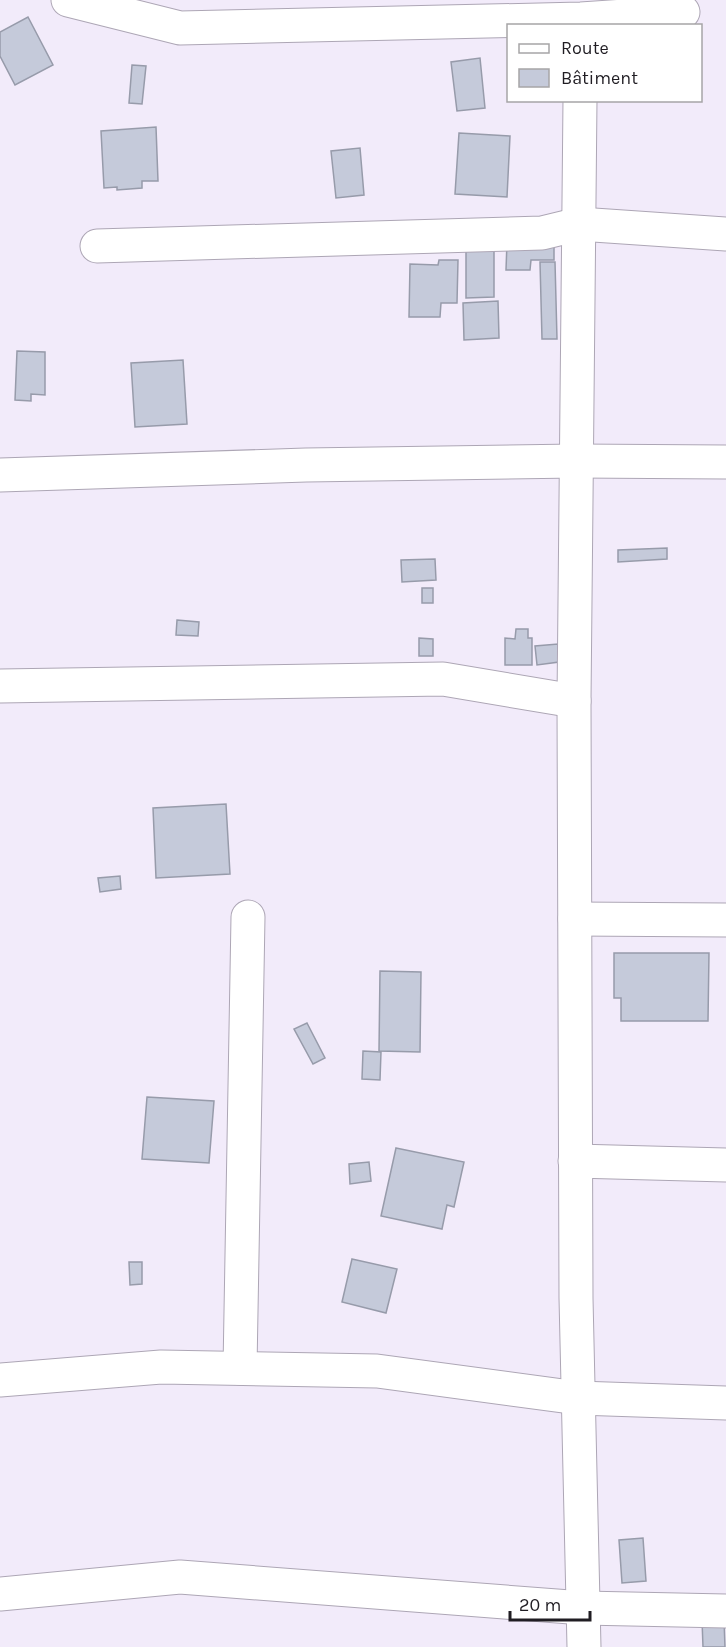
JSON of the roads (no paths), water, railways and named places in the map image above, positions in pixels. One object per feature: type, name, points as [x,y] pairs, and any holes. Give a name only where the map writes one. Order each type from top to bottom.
[{"type":"street","points":[[68,0],[180,28],[683,12]]},
{"type":"street","points":[[580,102],[574,919],[578,1398],[584,1647]]},
{"type":"street","points":[[98,246],[542,233],[579,224],[726,234]]},
{"type":"street","points":[[0,475],[306,465],[576,461],[726,462]]},
{"type":"street","points":[[0,686],[443,679],[574,701]]},
{"type":"street","points":[[240,1368],[248,917]]},
{"type":"street","points":[[574,919],[726,920]]},
{"type":"street","points":[[575,1161],[726,1165]]},
{"type":"street","points":[[0,1380],[161,1367],[377,1371],[578,1398],[726,1403]]},
{"type":"street","points":[[0,1594],[180,1577],[583,1608],[726,1611]]}]
